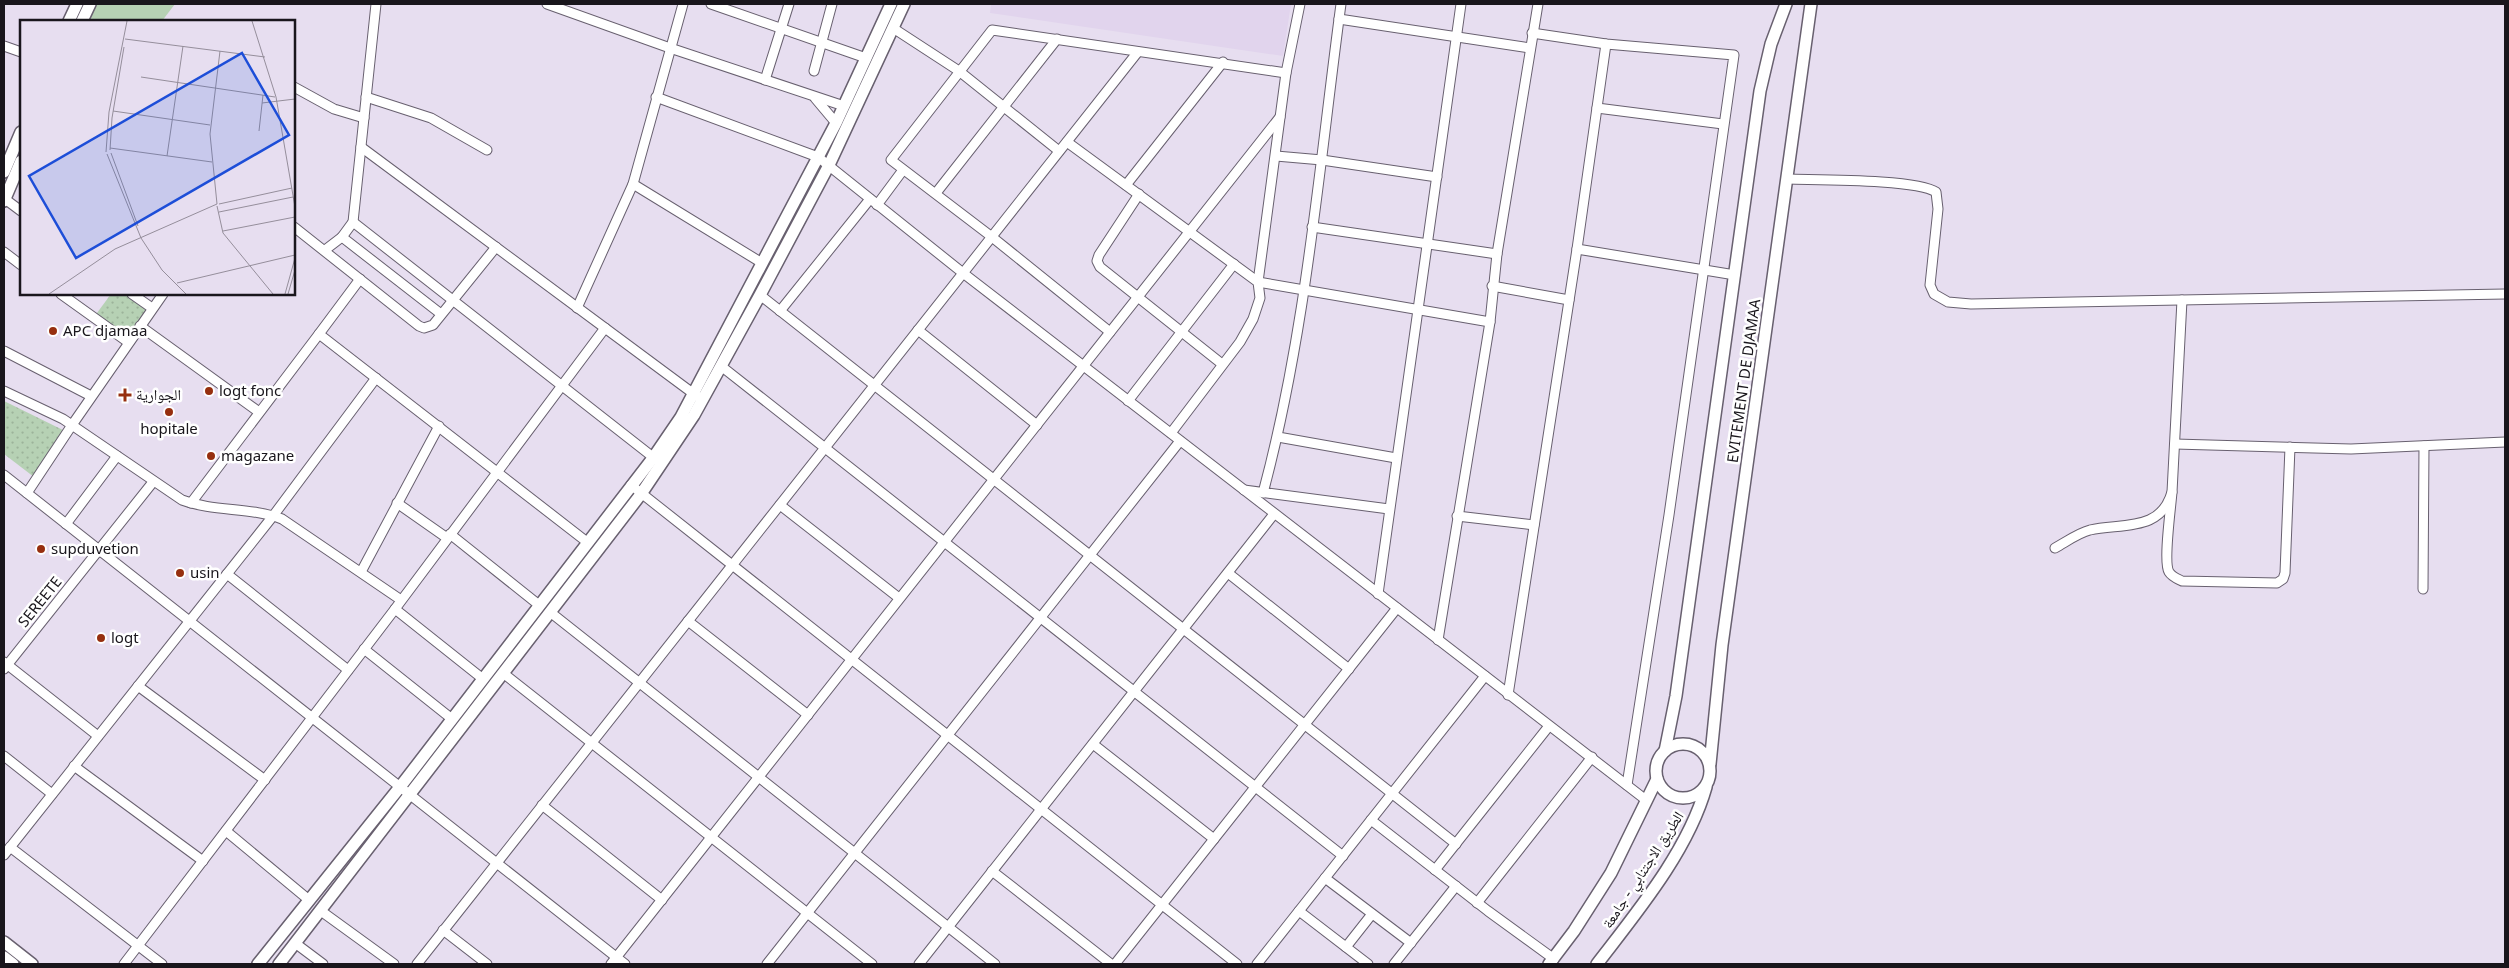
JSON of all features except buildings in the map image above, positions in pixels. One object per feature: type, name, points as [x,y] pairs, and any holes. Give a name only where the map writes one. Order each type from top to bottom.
[{"type":"main road","points":[[69,20],[76,4]]},
{"type":"main road","points":[[82,20],[90,4]]},
{"type":"main road","points":[[258,964],[309,900],[405,791],[503,673],[641,494],[681,417],[721,366],[829,165],[866,58],[890,4]]},
{"type":"main road","points":[[697,397],[762,264],[836,122],[850,108],[904,4]]},
{"type":"main road","name":"EVITEMENT DE DJAMAA","points":[[1665,750],[1676,696],[1763,75],[1771,44],[1786,4]]},
{"type":"main road","name":"EVITEMENT DE DJAMAA","points":[[1710,764],[1722,645],[1811,4]]},
{"type":"main road","points":[[4,172],[20,134]]},
{"type":"main road","points":[[4,200],[20,163]]},
{"type":"main road","points":[[280,964],[405,791],[452,719],[631,486],[657,461]]},
{"type":"main road","points":[[1686,744],[1696,747],[1705,754],[1710,764],[1711,776],[1706,787],[1694,797],[1679,799],[1669,795],[1661,788],[1657,779],[1657,764],[1665,750],[1674,745],[1686,744]]},
{"type":"main road","name":"الطريق الاجتنابي - جامعة","points":[[1552,961],[1574,931],[1611,873],[1657,779]]},
{"type":"main road","name":"الطريق الاجتنابي - جامعة","points":[[1597,964],[1647,896],[1685,838],[1698,814],[1706,787]]},
{"type":"main road","points":[[4,942],[32,964]]},
{"type":"main road","points":[[4,957],[13,964]]},
{"type":"street","points":[[325,250],[342,237],[353,222],[376,4]]},
{"type":"street","points":[[547,4],[670,48],[850,108]]},
{"type":"street","points":[[577,308],[633,184],[683,4]]},
{"type":"street","points":[[711,4],[822,41],[866,58]]},
{"type":"street","points":[[765,80],[789,4]]},
{"type":"street","points":[[814,71],[832,4]]},
{"type":"street","points":[[1171,434],[1240,342],[1253,319],[1260,298],[1258,282],[1280,117],[1286,73],[1300,4]]},
{"type":"street","points":[[1263,492],[1278,437],[1303,288],[1322,160],[1341,4]]},
{"type":"street","points":[[1378,594],[1460,4]]},
{"type":"street","points":[[1438,640],[1490,322],[1496,254],[1538,4]]},
{"type":"street","points":[[1339,19],[1530,48]]},
{"type":"street","points":[[893,28],[959,72],[1059,151]]},
{"type":"street","points":[[1110,332],[936,193],[891,160],[992,30],[1137,53],[1223,62],[1286,73]]},
{"type":"street","points":[[1532,33],[1606,44],[1734,56],[1669,515],[1627,785]]},
{"type":"street","points":[[936,193],[1057,40]]},
{"type":"street","points":[[1508,695],[1577,249],[1606,44]]},
{"type":"street","points":[[4,46],[20,52]]},
{"type":"street","points":[[417,964],[1137,53]]},
{"type":"street","points":[[1126,185],[1223,62]]},
{"type":"street","points":[[295,88],[334,109],[364,118]]},
{"type":"street","points":[[813,96],[836,122]]},
{"type":"street","points":[[366,97],[431,118],[487,150]]},
{"type":"street","points":[[656,97],[818,158],[829,165],[963,273],[1646,800]]},
{"type":"street","points":[[1597,108],[1723,124]]},
{"type":"street","points":[[614,961],[1280,117]]},
{"type":"street","points":[[1067,142],[1258,282],[1303,288],[1490,322]]},
{"type":"street","points":[[361,147],[697,397]]},
{"type":"street","points":[[1276,156],[1322,160],[1437,177]]},
{"type":"street","points":[[780,311],[873,202],[903,170]]},
{"type":"street","points":[[1788,179],[1888,183],[1930,188],[1936,192],[1938,209],[1930,284],[1934,294],[1948,302],[1971,304],[2505,294]]},
{"type":"street","points":[[633,184],[762,264]]},
{"type":"street","points":[[1139,194],[1104,246],[1098,261],[1100,268],[1222,364]]},
{"type":"street","points":[[4,200],[20,210]]},
{"type":"street","points":[[353,222],[657,461]]},
{"type":"street","points":[[1312,227],[1496,254]]},
{"type":"street","points":[[295,228],[419,326],[429,327],[453,301],[496,247]]},
{"type":"street","points":[[342,237],[441,314]]},
{"type":"street","points":[[1577,249],[1735,274]]},
{"type":"street","points":[[4,252],[20,264]]},
{"type":"street","points":[[1128,401],[1234,264]]},
{"type":"street","points":[[191,504],[360,279]]},
{"type":"street","points":[[1492,286],[1569,300]]},
{"type":"street","points":[[62,295],[128,342]]},
{"type":"street","points":[[133,295],[152,308]]},
{"type":"street","points":[[27,493],[161,295]]},
{"type":"street","points":[[760,295],[1456,844]]},
{"type":"street","points":[[2182,300],[2167,560],[2169,572],[2174,577],[2182,581],[2277,583],[2283,579],[2285,574],[2290,447]]},
{"type":"street","points":[[140,326],[259,412]]},
{"type":"street","points":[[124,964],[364,648],[396,609],[448,536],[563,387],[605,328]]},
{"type":"street","points":[[918,330],[1037,424]]},
{"type":"street","points":[[319,334],[588,542]]},
{"type":"street","points":[[4,351],[91,396]]},
{"type":"street","points":[[721,366],[1343,856]]},
{"type":"street","points":[[162,964],[7,851],[273,516],[376,378]]},
{"type":"street","points":[[4,392],[72,424],[153,482],[191,504],[273,516],[290,524],[401,600]]},
{"type":"street","points":[[361,572],[439,426]]},
{"type":"street","points":[[1278,437],[1396,458]]},
{"type":"street","points":[[767,964],[1180,441]]},
{"type":"street","points":[[2175,444],[2351,449],[2505,442]]},
{"type":"street","points":[[2423,589],[2424,446]]},
{"type":"street","points":[[66,524],[117,456]]},
{"type":"street","points":[[4,475],[497,863],[614,961],[625,964]]},
{"type":"street","name":"SEREETE","points":[[5,665],[153,482]]},
{"type":"street","points":[[631,486],[1237,964]]},
{"type":"street","points":[[1244,490],[1389,509]]},
{"type":"street","points":[[2055,548],[2088,530],[2147,522],[2168,506],[2172,492]]},
{"type":"street","points":[[397,503],[448,536],[539,604]]},
{"type":"street","points":[[780,504],[899,598]]},
{"type":"street","points":[[918,964],[1274,514]]},
{"type":"street","points":[[1457,516],[1534,525]]},
{"type":"street","points":[[1228,573],[1349,669]]},
{"type":"street","points":[[227,574],[348,670]]},
{"type":"street","points":[[1115,964],[1397,608]]},
{"type":"street","points":[[396,609],[483,679]]},
{"type":"street","points":[[550,612],[995,964]]},
{"type":"street","points":[[688,621],[808,715]]},
{"type":"street","points":[[364,648],[452,719]]},
{"type":"street","points":[[5,665],[98,736]]},
{"type":"street","points":[[503,673],[872,964]]},
{"type":"street","points":[[1257,964],[1485,676]]},
{"type":"street","points":[[138,686],[265,780]]},
{"type":"street","points":[[1435,870],[1549,726]]},
{"type":"street","points":[[1093,744],[1214,839]]},
{"type":"street","points":[[4,756],[52,794]]},
{"type":"street","points":[[1477,903],[1592,757]]},
{"type":"street","points":[[74,766],[203,861]]},
{"type":"street","points":[[542,805],[662,900]]},
{"type":"street","points":[[1371,820],[1552,961]]},
{"type":"street","points":[[226,831],[309,900]]},
{"type":"street","points":[[992,871],[1111,964]]},
{"type":"street","points":[[1325,878],[1411,943]]},
{"type":"street","points":[[1394,964],[1456,886]]},
{"type":"street","points":[[320,911],[394,964]]},
{"type":"street","points":[[1299,911],[1368,964]]},
{"type":"street","points":[[1346,947],[1372,914]]},
{"type":"street","points":[[444,930],[486,964]]},
{"type":"street","points":[[296,943],[322,964]]},
{"type":"shaded area","points":[[991,4],[1291,4],[1283,56],[990,13]]},
{"type":"green space","points":[[96,4],[175,4],[163,20],[90,20]]},
{"type":"green space","points":[[110,295],[133,295],[150,309],[128,341],[94,317]]},
{"type":"green space","points":[[4,401],[67,432],[34,477],[4,454]]},
{"type":"place","name":"APC djamaa","points":[[53,331]]},
{"type":"place","name":"logt fonc","points":[[209,391]]},
{"type":"place","name":"الجوارية","points":[[125,395]]},
{"type":"place","name":"hopitale","points":[[169,412]]},
{"type":"place","name":"magazane","points":[[211,456]]},
{"type":"place","name":"supduvetion","points":[[41,549]]},
{"type":"place","name":"usin","points":[[180,573]]},
{"type":"place","name":"logt","points":[[101,638]]}]
